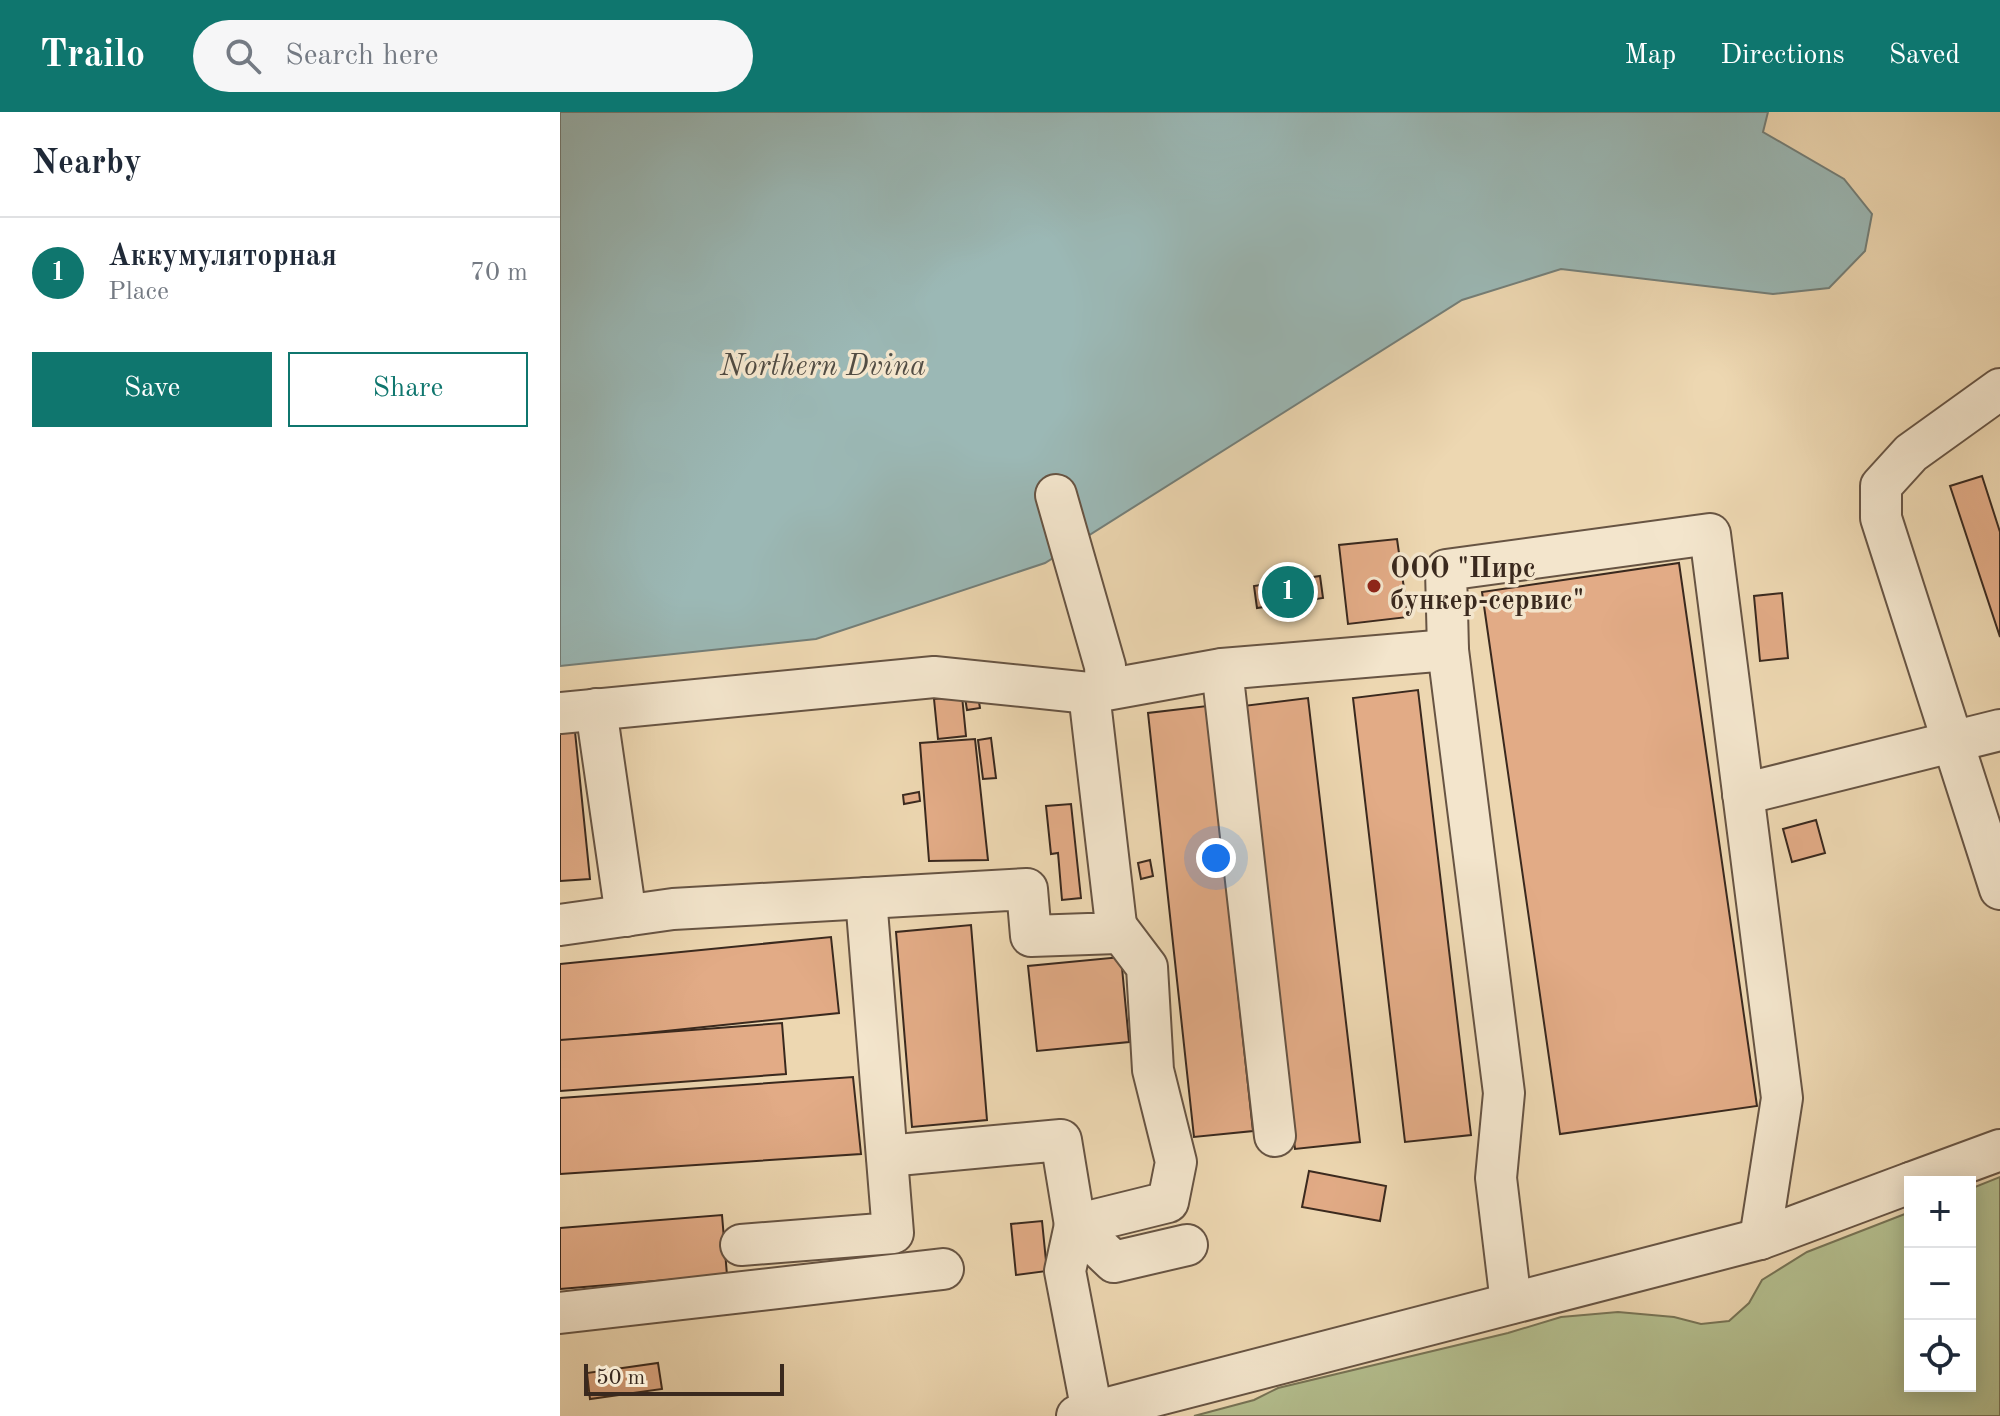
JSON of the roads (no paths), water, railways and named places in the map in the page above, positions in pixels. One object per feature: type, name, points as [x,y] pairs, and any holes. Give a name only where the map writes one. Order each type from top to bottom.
[{"type":"lane","points":[[2000,389],[1911,453],[1881,486],[1881,518],[2000,889]]},
{"type":"lane","points":[[560,925],[673,909],[1027,889],[1031,936],[1117,933],[1097,691],[1105,666],[1056,495]]},
{"type":"lane","points":[[1511,1303],[1496,1178],[1504,1093],[1448,650],[1446,570],[1710,534],[1782,1098],[1760,1239]]},
{"type":"lane","points":[[626,916],[578,711],[934,677],[1097,691],[1222,669],[1448,650]]},
{"type":"lane","points":[[1222,669],[1275,1136]]},
{"type":"lane","points":[[1743,794],[2000,730]]},
{"type":"lane","points":[[741,1245],[893,1233],[866,898]]},
{"type":"lane","points":[[1075,1225],[1168,1202],[1176,1162],[1153,1070],[1147,967],[1116,926]]},
{"type":"lane","points":[[887,1156],[1061,1140],[1075,1225],[1065,1271],[1085,1414],[1760,1239],[1904,1186]]},
{"type":"lane","points":[[1931,1176],[2000,1150]]},
{"type":"lane","points":[[1075,1225],[1114,1262],[1187,1245]]},
{"type":"lane","points":[[560,1313],[943,1269]]},
{"type":"water","name":"Northern Dvina","points":[[560,112],[1768,112],[1763,132],[1844,179],[1872,214],[1865,251],[1829,288],[1773,294],[1561,269],[1462,300],[1045,563],[816,639],[560,666]]},
{"type":"place","name":"ООО \"Пирс бункер-сервис\"","points":[[1374,586]]},
{"type":"place","name":"Аккумуляторная","points":[[1288,592]]}]
